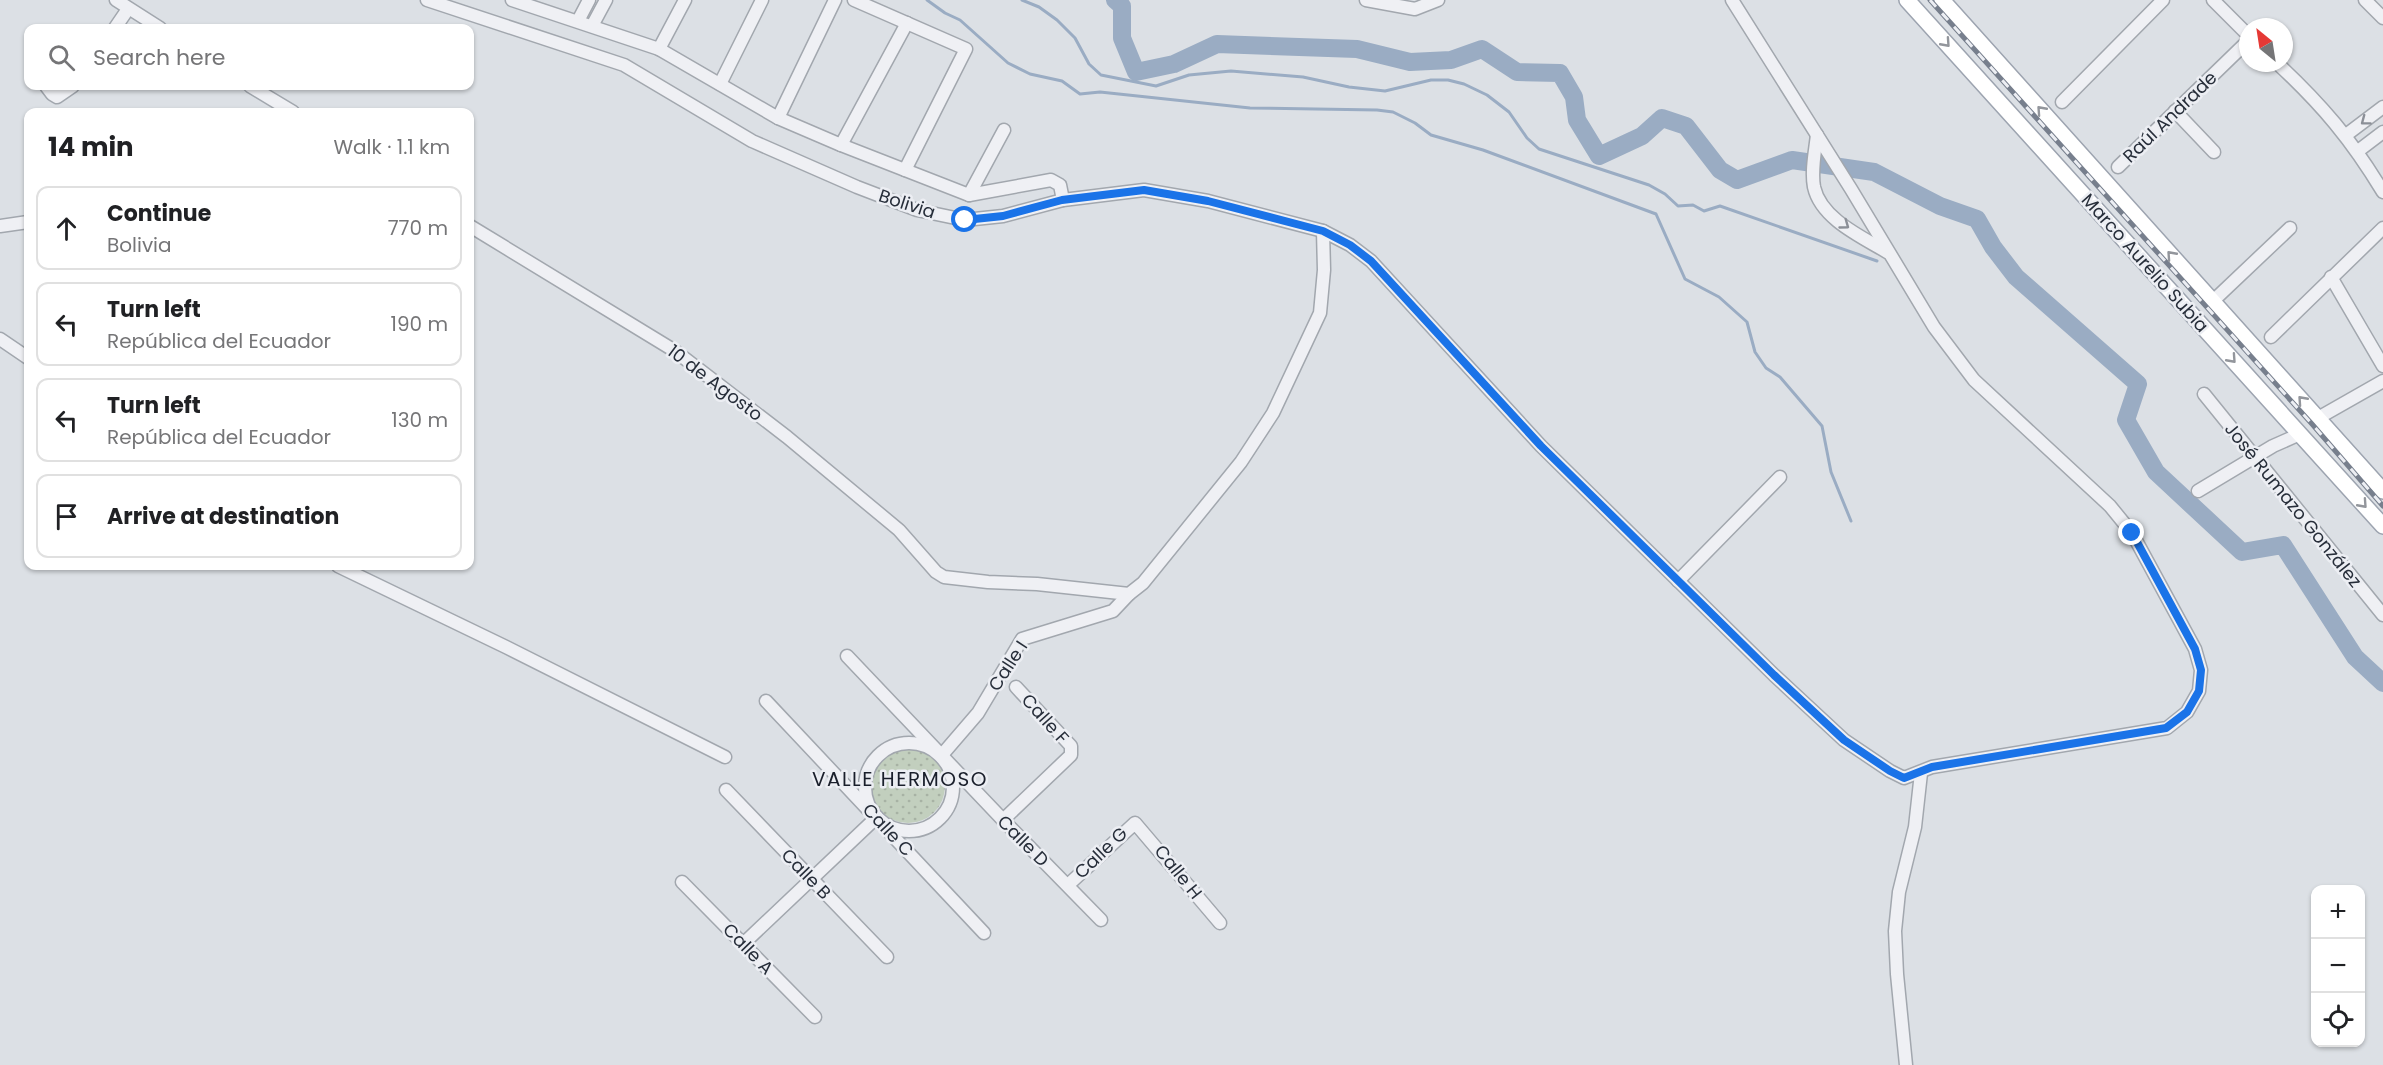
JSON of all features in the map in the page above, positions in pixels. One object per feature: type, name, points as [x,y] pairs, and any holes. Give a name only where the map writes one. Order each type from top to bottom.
[{"type":"main road","name":"Marco Aurelio Subia","points":[[1907,0],[2383,526]]},
{"type":"main road","name":"Marco Aurelio Subia","points":[[1942,0],[2383,491]]},
{"type":"street","points":[[116,0],[153,24]]},
{"type":"street","name":"Bolivia","points":[[427,0],[624,65],[752,141],[856,187],[917,210],[965,220],[1003,216],[1062,200],[1144,190],[1208,201],[1323,231],[1350,245],[1371,261],[1541,446],[1678,581],[1844,740],[1904,778],[1932,767],[2166,728],[2187,712],[2199,691],[2201,670],[2195,649],[2132,533],[2110,506],[1974,380],[1934,327],[1831,156],[1732,0]]},
{"type":"street","points":[[513,0],[659,50],[778,118],[841,146],[969,195],[1051,180],[1060,185],[1062,200]]},
{"type":"street","points":[[578,21],[589,0]]},
{"type":"street","points":[[592,26],[606,0]]},
{"type":"street","points":[[659,50],[685,0]]},
{"type":"street","points":[[720,84],[762,0]]},
{"type":"street","points":[[778,118],[835,0]]},
{"type":"street","points":[[854,0],[966,49],[905,170]]},
{"type":"street","points":[[1366,0],[1415,9],[1438,0]]},
{"type":"street","points":[[2062,102],[2163,0]]},
{"type":"street","points":[[2213,0],[2239,26]]},
{"type":"street","points":[[2365,0],[2383,18]]},
{"type":"street","points":[[118,24],[129,9]]},
{"type":"street","points":[[841,146],[907,23]]},
{"type":"street","name":"Raúl Andrade","points":[[2118,167],[2239,50]]},
{"type":"street","points":[[2287,72],[2313,96],[2346,135],[2383,192]]},
{"type":"street","points":[[49,90],[57,97],[67,90]]},
{"type":"street","points":[[256,90],[286,108]]},
{"type":"street","points":[[2346,135],[2383,107]]},
{"type":"street","points":[[2175,111],[2214,152]]},
{"type":"street","points":[[969,195],[1004,130]]},
{"type":"street","points":[[2358,151],[2383,132]]},
{"type":"street","points":[[1817,135],[1813,162],[1814,187],[1820,201],[1829,213],[1888,253]]},
{"type":"street","points":[[0,226],[24,223]]},
{"type":"street","name":"10 de Agosto","points":[[474,228],[675,351],[787,437],[899,530],[936,572],[952,580],[1037,584],[1129,594]]},
{"type":"street","points":[[2213,301],[2290,228]]},
{"type":"street","points":[[2271,337],[2383,228]]},
{"type":"street","name":"Calle I","points":[[941,756],[978,713],[1022,639],[1113,611],[1143,583],[1241,462],[1273,414],[1320,313],[1324,270],[1323,231]]},
{"type":"street","points":[[2331,277],[2383,366]]},
{"type":"street","points":[[0,339],[24,355]]},
{"type":"street","points":[[2318,418],[2383,381]]},
{"type":"street","name":"José Rumazo González","points":[[2204,394],[2383,615]]},
{"type":"street","points":[[2198,491],[2300,434]]},
{"type":"street","points":[[1678,581],[1780,477]]},
{"type":"street","points":[[346,570],[725,757]]},
{"type":"street","name":"Calle D","points":[[847,656],[1101,920]]},
{"type":"street","name":"Calle F","points":[[1003,820],[1071,755],[1072,751],[1017,687]]},
{"type":"street","name":"Calle C","points":[[766,701],[984,933]]},
{"type":"street","points":[[901,744],[919,744],[941,756],[953,778],[954,791],[951,803],[940,818],[924,829],[911,831],[898,830],[876,818],[866,795],[865,783],[868,771],[884,751],[901,744]]},
{"type":"street","points":[[1906,1065],[1896,974],[1896,931],[1899,892],[1915,827],[1921,773]]},
{"type":"street","name":"Calle B","points":[[726,790],[887,957]]},
{"type":"street","points":[[743,944],[876,818]]},
{"type":"street","name":"Calle G","points":[[1068,885],[1135,823]]},
{"type":"street","name":"Calle H","points":[[1135,823],[1220,923]]},
{"type":"street","name":"Calle A","points":[[682,882],[815,1017]]},
{"type":"green space","points":[[908,749],[929,755],[939,765],[945,786],[939,807],[929,817],[908,823],[887,817],[877,807],[871,786],[877,765],[887,755]]},
{"type":"waterway","points":[[927,0],[960,20],[1008,63],[1030,74],[1062,81],[1080,94],[1100,92],[1250,108],[1393,112],[1415,123],[1431,135],[1483,150],[1656,214],[1685,279],[1719,297],[1747,322],[1755,352],[1766,368],[1780,377],[1822,426],[1831,472],[1851,521]]},
{"type":"waterway","points":[[1022,0],[1039,7],[1057,20],[1075,38],[1089,64],[1101,75],[1156,86],[1189,75],[1231,71],[1303,77],[1349,87],[1385,91],[1431,80],[1448,80],[1464,84],[1487,95],[1509,112],[1527,138],[1539,149],[1649,185],[1665,194],[1678,206],[1693,205],[1704,211],[1720,206],[1877,261]]},
{"type":"waterway","points":[[1115,0],[1122,6],[1122,38],[1136,72],[1174,64],[1217,44],[1357,49],[1410,62],[1451,60],[1482,49],[1517,72],[1560,73],[1574,97],[1577,120],[1599,156],[1642,136],[1662,118],[1686,126],[1720,170],[1737,180],[1792,160],[1874,172],[1940,206],[1977,219],[1993,247],[2016,277],[2138,384],[2126,420],[2156,472],[2242,552],[2283,545],[2355,657],[2383,683]]},
{"type":"railway","points":[[1930,0],[2383,506]]},
{"type":"district","name":"VALLE HERMOSO","points":[[900,779]]},
{"type":"route","points":[[965,220],[1003,216],[1062,200],[1144,190],[1208,201],[1323,231],[1350,245],[1371,261],[1541,446],[1774,675],[1844,740],[1904,778],[1932,767],[2166,728],[2187,712],[2199,691],[2201,670],[2195,649],[2132,533]]}]
